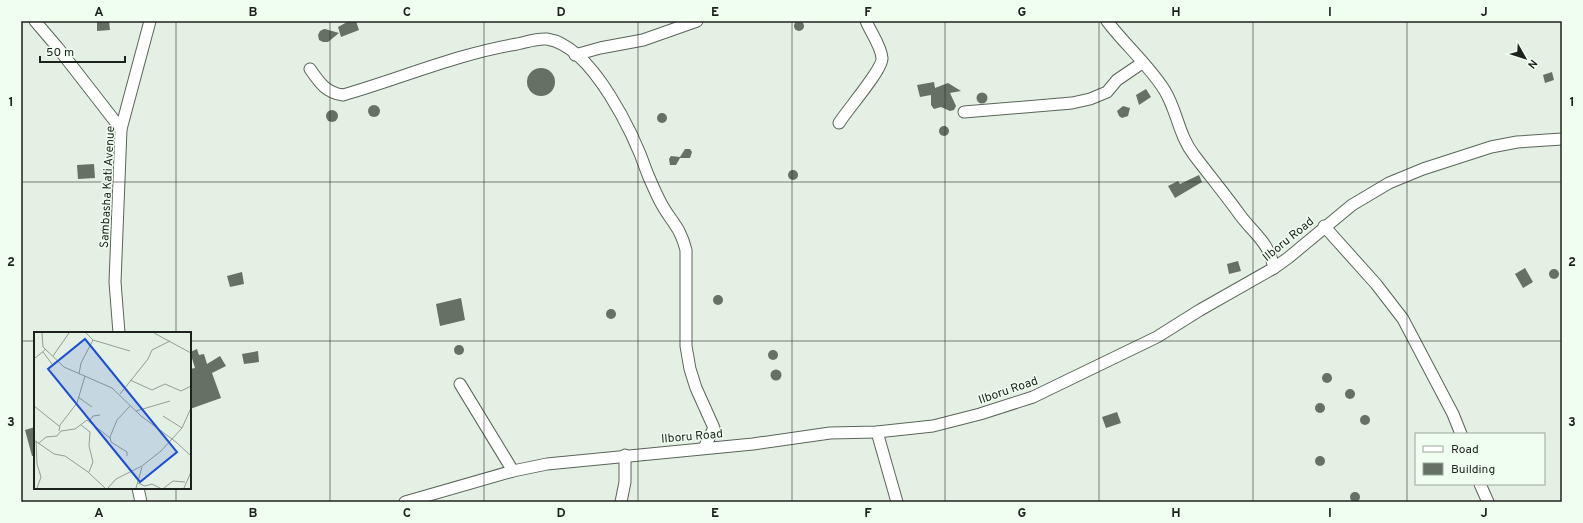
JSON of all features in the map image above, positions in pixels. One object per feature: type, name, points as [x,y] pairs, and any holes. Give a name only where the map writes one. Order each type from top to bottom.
[{"type":"street","points":[[35,21],[121,129]]},
{"type":"street","name":"Sambasha Kati Avenue","points":[[119,332],[115,282],[121,129],[150,21]]},
{"type":"street","points":[[575,54],[643,40],[697,21]]},
{"type":"street","points":[[838,123],[848,108],[876,74],[882,62],[881,52],[866,21]]},
{"type":"street","points":[[1107,21],[1122,42],[1166,92],[1183,136],[1193,153],[1232,202],[1241,216],[1263,241],[1272,258],[1274,268]]},
{"type":"street","points":[[310,69],[322,86],[334,94],[343,95],[489,48],[537,39],[557,42],[575,54],[596,76],[621,113],[638,147],[661,204],[674,221],[683,238],[686,250],[686,346],[690,369],[696,388],[714,428],[704,448]]},
{"type":"street","points":[[964,112],[1090,99],[1107,92],[1117,80],[1142,63]]},
{"type":"street","name":"Ilboru Road","points":[[405,502],[513,471],[547,464],[625,455],[754,444],[830,433],[877,432],[933,426],[980,414],[1033,397],[1157,337],[1200,310],[1274,268],[1301,248],[1324,226],[1352,205],[1389,184],[1423,169],[1491,147],[1517,142],[1562,139]]},
{"type":"street","points":[[1324,226],[1376,284],[1403,319],[1453,414],[1461,433]]},
{"type":"street","points":[[460,384],[513,471]]},
{"type":"street","points":[[877,432],[897,502]]},
{"type":"street","points":[[621,502],[625,482],[625,455]]},
{"type":"street","points":[[1480,485],[1488,502]]},
{"type":"street","points":[[138,489],[141,502]]},
{"type":"building","points":[[97,21],[109,21],[110,30],[97,31]]},
{"type":"building","points":[[349,21],[356,21],[359,30],[341,37],[338,27]]},
{"type":"building","points":[[797,21],[801,21],[803,22],[803,30],[797,31],[794,28],[794,24]]},
{"type":"building","points":[[324,29],[339,33],[328,42],[323,42],[319,40],[318,35],[320,31]]},
{"type":"building","points":[[541,68],[551,72],[555,82],[551,92],[541,96],[531,92],[527,82],[531,72]]},
{"type":"building","points":[[1552,72],[1554,80],[1545,83],[1543,75]]},
{"type":"building","points":[[934,82],[935,88],[948,83],[961,91],[950,93],[956,106],[954,110],[950,111],[941,107],[934,109],[931,105],[931,95],[920,97],[917,85]]},
{"type":"building","points":[[1146,89],[1151,97],[1139,105],[1136,95]]},
{"type":"building","points":[[980,93],[984,93],[986,94],[986,102],[980,103],[977,100],[977,96]]},
{"type":"building","points":[[376,105],[379,106],[379,116],[372,117],[369,116],[368,109],[369,106]]},
{"type":"building","points":[[1123,106],[1130,108],[1128,116],[1122,118],[1119,116],[1117,111]]},
{"type":"building","points":[[330,110],[334,110],[338,116],[334,122],[330,122],[326,118],[326,114]]},
{"type":"building","points":[[660,113],[664,113],[666,114],[666,122],[660,123],[657,120],[657,116]]},
{"type":"building","points":[[942,126],[946,126],[948,127],[948,135],[942,136],[939,133],[939,129]]},
{"type":"building","points":[[685,149],[690,149],[692,152],[690,158],[680,158],[676,165],[670,165],[669,159],[671,156],[680,157]]},
{"type":"building","points":[[94,164],[95,178],[78,179],[77,165]]},
{"type":"building","points":[[791,170],[795,170],[797,171],[797,179],[791,180],[788,177],[788,173]]},
{"type":"building","points":[[1199,175],[1202,182],[1175,198],[1168,186],[1178,181],[1180,184]]},
{"type":"building","points":[[1238,261],[1241,271],[1229,274],[1227,264]]},
{"type":"building","points":[[1525,268],[1533,282],[1523,288],[1515,274]]},
{"type":"building","points":[[1552,269],[1556,269],[1558,270],[1558,278],[1552,279],[1549,276],[1549,272]]},
{"type":"building","points":[[242,272],[244,284],[230,287],[227,276]]},
{"type":"building","points":[[716,295],[720,295],[722,296],[722,304],[716,305],[713,302],[713,298]]},
{"type":"building","points":[[461,298],[465,320],[440,326],[436,304]]},
{"type":"building","points":[[609,309],[613,309],[615,310],[615,318],[609,319],[606,316],[606,312]]},
{"type":"building","points":[[457,345],[461,345],[463,346],[463,354],[457,355],[454,352],[454,348]]},
{"type":"building","points":[[197,349],[199,355],[204,354],[207,364],[220,356],[226,366],[212,373],[221,398],[191,409],[191,369],[195,368],[191,352]]},
{"type":"building","points":[[771,350],[775,350],[777,351],[777,359],[771,360],[768,357],[768,353]]},
{"type":"building","points":[[258,351],[259,362],[244,364],[242,354]]},
{"type":"building","points":[[774,370],[778,370],[780,371],[780,379],[774,380],[771,377],[771,373]]},
{"type":"building","points":[[1325,373],[1329,373],[1331,374],[1331,382],[1325,383],[1322,380],[1322,376]]},
{"type":"building","points":[[1348,389],[1352,389],[1354,390],[1354,398],[1348,399],[1345,396],[1345,392]]},
{"type":"building","points":[[1318,403],[1322,403],[1324,404],[1324,412],[1318,413],[1315,410],[1315,406]]},
{"type":"building","points":[[1117,412],[1121,423],[1106,428],[1102,417]]},
{"type":"building","points":[[1363,415],[1367,415],[1369,416],[1369,424],[1363,425],[1360,422],[1360,418]]},
{"type":"building","points":[[34,427],[34,456],[32,456],[25,430]]},
{"type":"building","points":[[1318,456],[1322,456],[1324,457],[1324,465],[1318,466],[1315,463],[1315,459]]},
{"type":"building","points":[[1353,492],[1357,492],[1359,493],[1359,501],[1353,502],[1350,499],[1350,495]]}]
